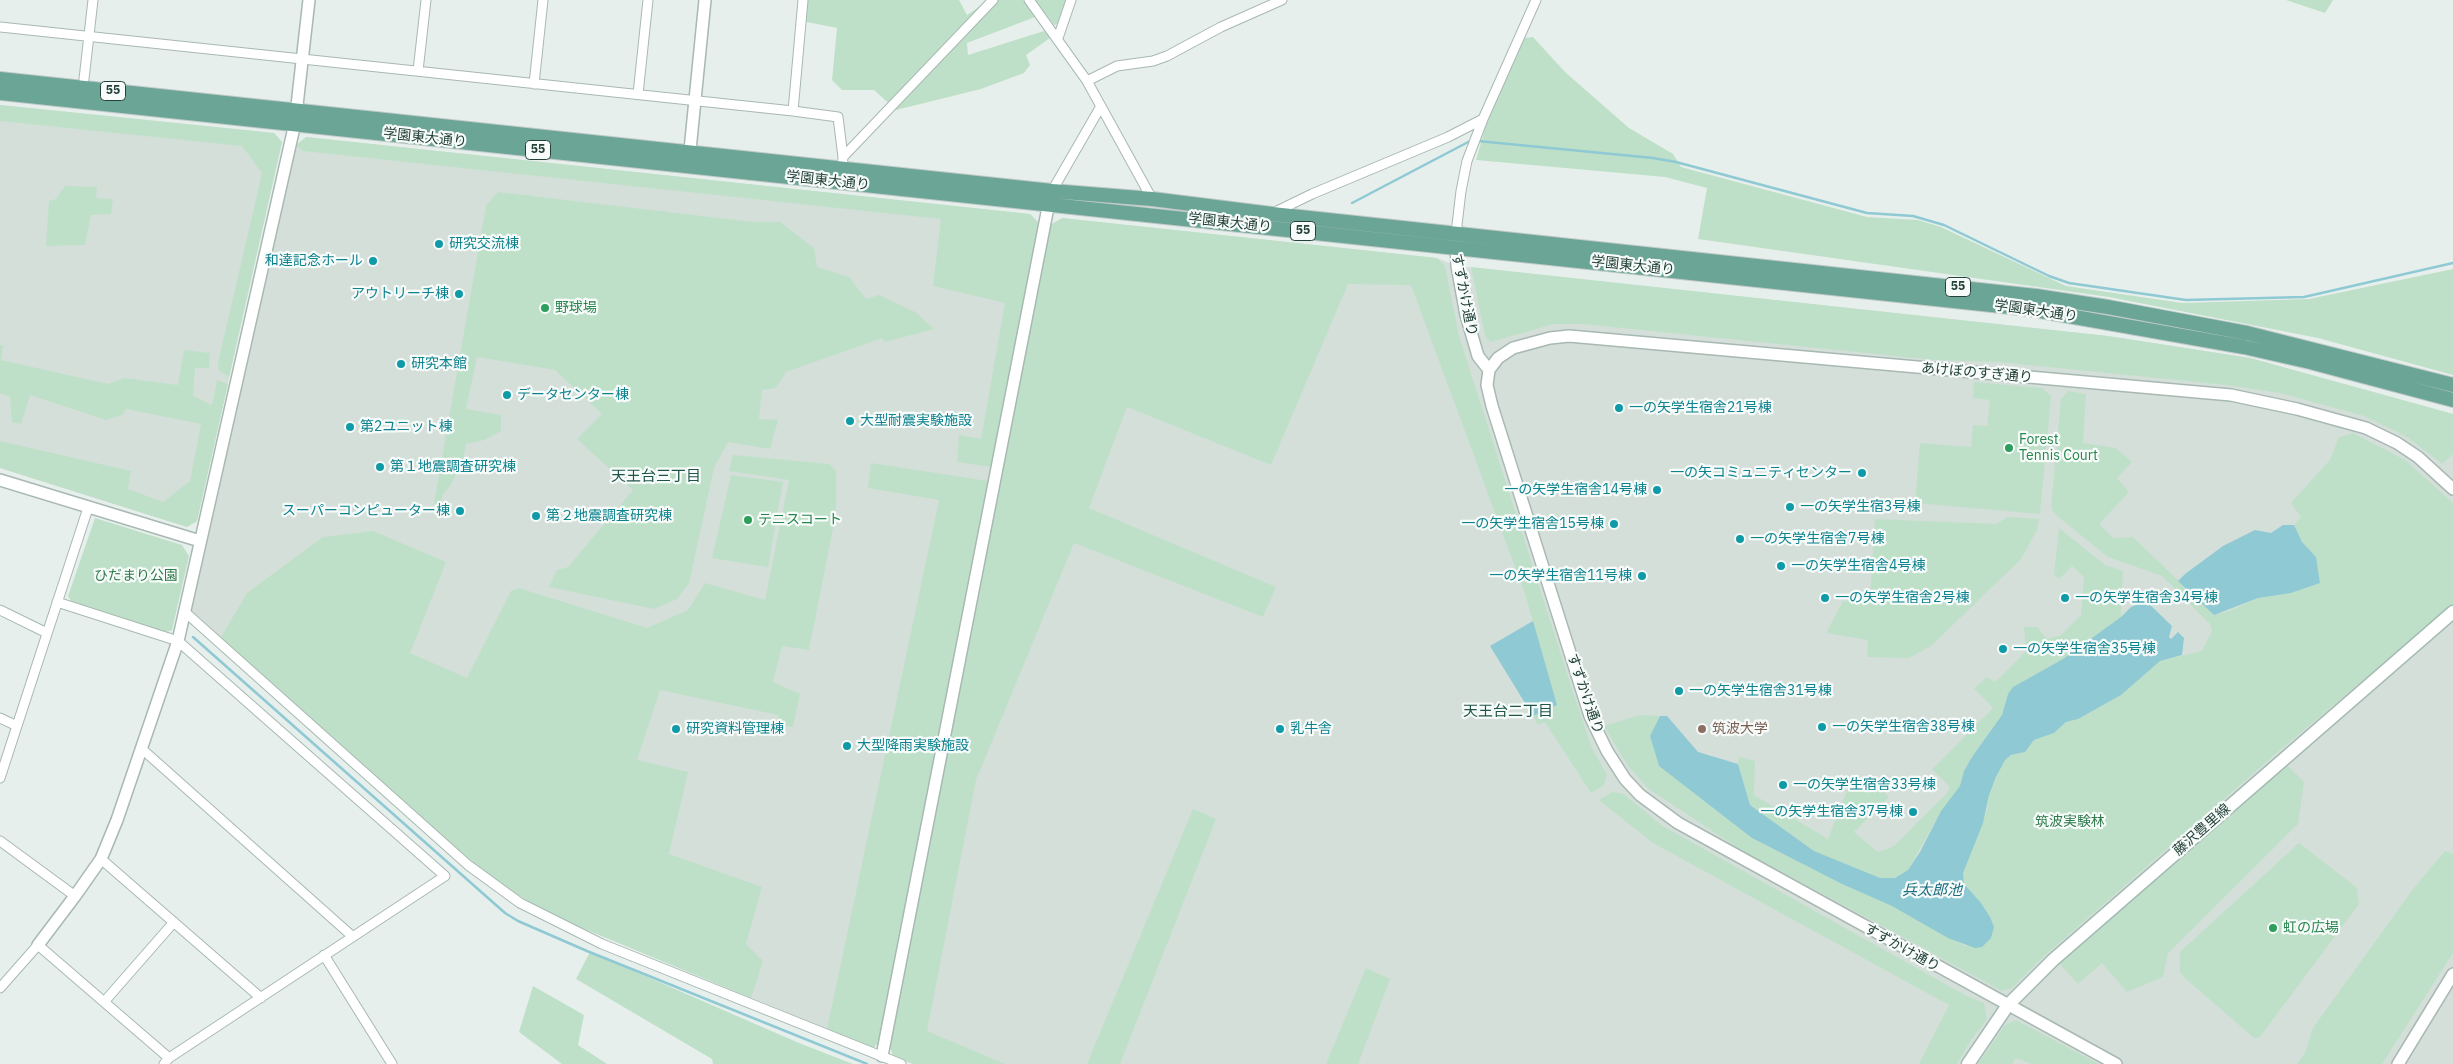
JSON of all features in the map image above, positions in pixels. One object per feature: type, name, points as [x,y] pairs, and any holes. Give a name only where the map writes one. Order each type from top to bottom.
[{"type":"main road","name":"学園東大通り","points":[[0,79],[688,166],[1050,198],[1455,247],[2029,309],[2244,347],[2310,362],[2453,400]]},
{"type":"main road","name":"学園東大通り","points":[[0,93],[689,152],[843,163],[1050,198],[1152,199],[1272,214],[1885,278],[2108,307],[2248,333],[2453,385]]},
{"type":"main road","name":"藤沢豊里線","points":[[1968,1064],[2008,1005],[2081,935],[2453,612]]},
{"type":"street","points":[[84,79],[93,0]]},
{"type":"street","points":[[0,988],[38,945],[101,859],[117,820],[178,641],[296,117],[309,0]]},
{"type":"street","points":[[418,71],[426,0]]},
{"type":"street","points":[[534,84],[543,0]]},
{"type":"street","points":[[638,94],[648,0]]},
{"type":"street","points":[[688,166],[705,0]]},
{"type":"street","points":[[793,111],[803,0]]},
{"type":"street","points":[[843,163],[993,0]]},
{"type":"street","points":[[1030,0],[1088,81],[1152,199]]},
{"type":"street","points":[[1058,38],[1071,0]]},
{"type":"street","points":[[1088,81],[1117,66],[1152,61],[1167,56],[1221,27],[1282,0]]},
{"type":"street","points":[[1456,233],[1467,161],[1483,119],[1536,0]]},
{"type":"street","points":[[0,27],[638,94],[838,117],[843,163]]},
{"type":"street","points":[[882,1056],[1050,198],[1101,106]]},
{"type":"street","points":[[1272,214],[1312,194],[1448,137],[1483,119]]},
{"type":"street","name":"すずかけ通り","points":[[1456,233],[1455,247],[1471,338],[1478,356],[1489,370],[1487,385],[1492,406],[1590,716],[1607,751],[1625,778],[1640,795],[1678,823],[2116,1064]]},
{"type":"street","name":"あけぼのすぎ通り","points":[[1489,370],[1498,358],[1513,348],[1550,338],[1569,336],[2231,395],[2297,409],[2366,428],[2397,443],[2418,457],[2453,489]]},
{"type":"street","points":[[0,480],[200,541]]},
{"type":"street","points":[[0,778],[88,508]]},
{"type":"street","points":[[38,945],[104,1002],[166,1061],[445,876],[178,641],[57,602]]},
{"type":"street","points":[[0,610],[47,633]]},
{"type":"street","points":[[185,612],[468,865],[520,903],[602,944],[901,1064]]},
{"type":"street","points":[[0,718],[17,726]]},
{"type":"street","points":[[142,749],[352,936]]},
{"type":"street","points":[[0,841],[75,896]]},
{"type":"street","points":[[101,859],[261,998]]},
{"type":"street","points":[[104,1002],[174,922]]},
{"type":"street","points":[[324,955],[392,1064]]},
{"type":"street","points":[[2398,1064],[2453,974]]},
{"type":"shaded area","points":[[0,105],[274,133],[282,142],[197,521],[187,527],[0,468]]},
{"type":"shaded area","points":[[306,137],[1030,214],[1039,223],[878,1043],[873,1048],[551,915],[193,615],[191,606],[296,145]]},
{"type":"shaded area","name":"筑波大学","points":[[1062,218],[1437,258],[1457,266],[2108,336],[2250,358],[2453,414],[2453,1064],[913,1064],[893,1056]]},
{"type":"green space","points":[[806,0],[959,0],[967,15],[989,0],[1023,0],[1035,17],[967,43],[968,55],[1044,31],[1050,38],[1026,55],[1030,65],[1024,73],[981,89],[896,110],[874,90],[842,90],[832,80],[837,28],[802,21]]},
{"type":"green space","points":[[1035,0],[1067,0],[1060,23],[1054,25]]},
{"type":"green space","points":[[2286,0],[2333,0],[2325,13]]},
{"type":"green space","points":[[1533,37],[1565,72],[1629,128],[1673,154],[1681,167],[1867,217],[1918,220],[1941,227],[2066,286],[2182,303],[2309,299],[2453,269],[2453,375],[2318,338],[2109,297],[1698,239],[1707,188],[1665,177],[1476,160],[1489,115],[1524,38]]},
{"type":"green space","points":[[0,105],[274,133],[282,142],[229,377],[219,371],[218,363],[262,173],[242,146],[0,121]]},
{"type":"green space","points":[[306,137],[1030,214],[1039,223],[991,467],[957,462],[959,435],[981,439],[1005,303],[933,286],[941,219],[303,151],[296,145]]},
{"type":"green space","points":[[65,186],[97,187],[96,198],[113,199],[111,214],[91,215],[85,245],[46,246],[49,201],[56,199]]},
{"type":"green space","points":[[498,192],[753,222],[780,222],[814,248],[817,267],[849,277],[866,299],[879,295],[915,312],[934,329],[885,342],[882,338],[786,372],[776,388],[762,390],[759,419],[778,420],[770,449],[728,442],[714,468],[689,583],[677,599],[654,609],[549,587],[557,570],[568,567],[633,490],[577,439],[602,414],[555,370],[477,357],[466,409],[501,415],[501,431],[484,440],[466,444],[463,460],[450,486],[443,494],[440,506],[434,504],[486,206]]},
{"type":"green space","points":[[1062,218],[1437,258],[1445,266],[1459,336],[1575,698],[1592,748],[1607,775],[1604,785],[1591,793],[1545,722],[1538,725],[1533,716],[1557,705],[1525,594],[1411,285],[1348,284],[1271,465],[1127,407],[1089,508],[1276,587],[1263,617],[1074,543],[976,780],[927,1031],[1005,1064],[913,1064],[893,1056],[889,1044],[1050,225]]},
{"type":"green space","points":[[1471,267],[2108,336],[2250,358],[2453,414],[2453,454],[2442,464],[2407,437],[2364,416],[2280,393],[2226,385],[1999,362],[1934,360],[1583,324],[1554,324],[1491,342],[1485,336]]},
{"type":"green space","points":[[0,345],[3,345],[1,360],[108,384],[124,378],[178,385],[184,350],[210,353],[209,368],[195,368],[193,396],[212,405],[217,380],[228,384],[197,521],[187,527],[0,468],[0,441],[131,471],[128,489],[163,502],[190,481],[201,424],[126,409],[122,415],[106,420],[30,395],[21,424],[12,422],[10,397],[0,393]]},
{"type":"green space","points":[[1974,382],[2042,388],[2051,396],[2040,514],[1915,503],[1920,443],[1971,447],[1973,425],[1987,426],[1990,400],[1973,398]]},
{"type":"green space","name":"筑波実験林","points":[[2068,391],[2086,394],[2083,443],[2116,448],[2132,462],[2117,478],[2129,492],[2099,524],[2113,538],[2133,537],[2214,615],[2229,611],[2258,598],[2291,593],[2320,583],[2316,557],[2302,542],[2294,525],[2301,517],[2291,503],[2330,460],[2339,437],[2353,433],[2405,460],[2453,503],[2453,604],[2273,756],[2042,958],[2012,988],[2002,991],[1738,848],[1649,789],[1628,766],[1604,726],[1640,715],[1660,716],[1650,736],[1659,766],[1752,838],[1842,884],[1892,906],[1966,946],[1990,917],[1964,884],[1963,873],[1987,810],[1989,795],[2004,760],[2011,755],[2025,752],[2034,740],[2054,733],[2066,722],[2078,719],[2121,695],[2160,661],[2202,651],[2212,631],[2210,624],[2162,576],[2108,557],[2056,515],[2051,507],[2061,399]]},
{"type":"green space","points":[[733,455],[829,464],[836,471],[836,513],[809,650],[782,646],[773,682],[800,694],[793,727],[779,725],[778,715],[660,690],[637,760],[688,772],[669,854],[762,887],[746,944],[763,961],[751,998],[551,915],[492,879],[220,639],[247,593],[323,537],[373,531],[446,562],[410,653],[467,678],[511,591],[519,588],[647,628],[688,610],[705,583],[765,600],[789,480],[729,471]]},
{"type":"green space","points":[[871,463],[988,481],[878,1043],[873,1048],[827,1029],[939,500],[868,488]]},
{"type":"green space","name":"テニスコート","points":[[731,475],[783,482],[768,567],[712,558]]},
{"type":"green space","points":[[2008,517],[2039,519],[2037,530],[2021,559],[1931,646],[1909,658],[1867,657],[1868,640],[1826,633],[1843,601],[1870,598],[1875,519],[1996,524]]},
{"type":"green space","name":"ひだまり公園","points":[[95,518],[182,545],[189,556],[172,630],[166,632],[71,601],[68,596]]},
{"type":"green space","points":[[2059,528],[2105,565],[2123,571],[2121,617],[2063,659],[2013,687],[2008,694],[2002,715],[1972,757],[1964,771],[1961,786],[1941,811],[1908,870],[1895,878],[1880,878],[1861,871],[1814,851],[1750,805],[1738,764],[1739,757],[1755,761],[1754,795],[1828,839],[1851,780],[1870,781],[1889,797],[1854,832],[1878,852],[1894,846],[1947,793],[1950,787],[1932,769],[1993,708],[1974,689],[1987,677],[1995,682],[2026,651],[2024,627],[2037,627],[2047,639],[2061,635],[2081,615],[2084,577],[2072,566],[2059,579],[2054,574]]},
{"type":"green space","points":[[2287,765],[2304,782],[2298,824],[2168,953],[2163,977],[2127,992],[2102,963],[2078,984],[2060,964]]},
{"type":"green space","points":[[1612,792],[1624,794],[1661,825],[1965,995],[1984,1003],[1987,1019],[1971,1040],[1957,1064],[1919,1064],[1949,1005],[1653,843],[1599,800]]},
{"type":"green space","points":[[1193,809],[1216,819],[1120,1064],[1087,1064]]},
{"type":"green space","name":"虹の広場","points":[[2299,843],[2357,888],[2359,904],[2259,1038],[2254,1038],[2185,978],[2180,972],[2180,952]]},
{"type":"green space","points":[[2445,851],[2453,854],[2453,953],[2382,1064],[2297,1064],[2305,1053],[2313,1028],[2413,889]]},
{"type":"green space","points":[[590,952],[799,1043],[853,1064],[713,1064],[712,1059],[576,979]]},
{"type":"green space","points":[[1366,968],[1390,979],[1358,1064],[1326,1064]]},
{"type":"green space","points":[[533,986],[584,1015],[578,1045],[607,1064],[562,1064],[519,1032]]},
{"type":"green space","points":[[2016,1020],[2099,1064],[2031,1064],[2016,1058],[2012,1064],[1978,1064],[2005,1025]]},
{"type":"water","points":[[2283,525],[2294,525],[2302,542],[2316,557],[2320,583],[2291,593],[2258,598],[2214,615],[2178,581],[2223,546],[2255,530],[2271,533]]},
{"type":"water","name":"兵太郎池","points":[[2146,601],[2172,626],[2169,637],[2171,639],[2178,632],[2184,638],[2182,655],[2160,661],[2121,695],[2078,719],[2066,722],[2054,733],[2034,740],[2025,752],[2011,755],[2005,760],[1996,777],[1989,795],[1983,823],[1963,873],[1964,884],[1981,903],[1994,927],[1991,938],[1982,947],[1975,948],[1948,938],[1892,906],[1842,884],[1752,838],[1659,766],[1650,736],[1660,716],[1667,716],[1698,752],[1738,764],[1750,805],[1814,851],[1880,878],[1895,878],[1908,870],[1920,852],[1941,811],[1960,786],[1964,771],[1972,757],[2002,715],[2008,694],[2013,687],[2063,659],[2121,617],[2131,607]]},
{"type":"water","points":[[1533,621],[1557,705],[1533,716],[1490,646]]},
{"type":"waterway","points":[[1352,203],[1472,140]]},
{"type":"waterway","points":[[1478,141],[1653,158],[1676,162],[1867,213],[1913,216],[1944,225],[2049,276],[2069,283],[2186,300],[2304,297],[2453,263]]},
{"type":"waterway","points":[[193,637],[505,913],[518,921],[587,951],[867,1064]]},
{"type":"place","name":"研究交流棟","points":[[439,244]]},
{"type":"place","name":"和達記念ホール","points":[[373,261]]},
{"type":"place","name":"アウトリーチ棟","points":[[459,294]]},
{"type":"place","name":"野球場","points":[[545,308]]},
{"type":"place","name":"研究本館","points":[[401,364]]},
{"type":"place","name":"データセンター棟","points":[[507,395]]},
{"type":"place","name":"一の矢学生宿舎21号棟","points":[[1619,408]]},
{"type":"place","name":"大型耐震実験施設","points":[[850,421]]},
{"type":"place","name":"第2ユニット棟","points":[[350,427]]},
{"type":"place","name":"Forest Tennis Court","points":[[2009,448]]},
{"type":"place","name":"第１地震調査研究棟","points":[[380,467]]},
{"type":"place","name":"一の矢コミュニティセンター","points":[[1862,473]]},
{"type":"place","name":"一の矢学生宿舎14号棟","points":[[1657,490]]},
{"type":"place","name":"一の矢学生宿3号棟","points":[[1790,507]]},
{"type":"place","name":"スーパーコンピューター棟","points":[[460,511]]},
{"type":"place","name":"第２地震調査研究棟","points":[[536,516]]},
{"type":"place","name":"テニスコート","points":[[748,520]]},
{"type":"place","name":"一の矢学生宿舎15号棟","points":[[1614,524]]},
{"type":"place","name":"一の矢学生宿舎7号棟","points":[[1740,539]]},
{"type":"place","name":"一の矢学生宿舎4号棟","points":[[1781,566]]},
{"type":"place","name":"一の矢学生宿舎11号棟","points":[[1642,576]]},
{"type":"place","name":"一の矢学生宿舎2号棟","points":[[1825,598]]},
{"type":"place","name":"一の矢学生宿舎34号棟","points":[[2065,598]]},
{"type":"place","name":"一の矢学生宿舎35号棟","points":[[2003,649]]},
{"type":"place","name":"一の矢学生宿舎31号棟","points":[[1679,691]]},
{"type":"place","name":"一の矢学生宿舎38号棟","points":[[1822,727]]},
{"type":"place","name":"研究資料管理棟","points":[[676,729]]},
{"type":"place","name":"乳牛舎","points":[[1280,729]]},
{"type":"place","name":"筑波大学","points":[[1702,729]]},
{"type":"place","name":"大型降雨実験施設","points":[[847,746]]},
{"type":"place","name":"一の矢学生宿舎33号棟","points":[[1783,785]]},
{"type":"place","name":"一の矢学生宿舎37号棟","points":[[1913,812]]},
{"type":"place","name":"虹の広場","points":[[2273,928]]},
{"type":"district","name":"天王台三丁目","points":[[656,477]]},
{"type":"district","name":"天王台二丁目","points":[[1508,712]]}]
